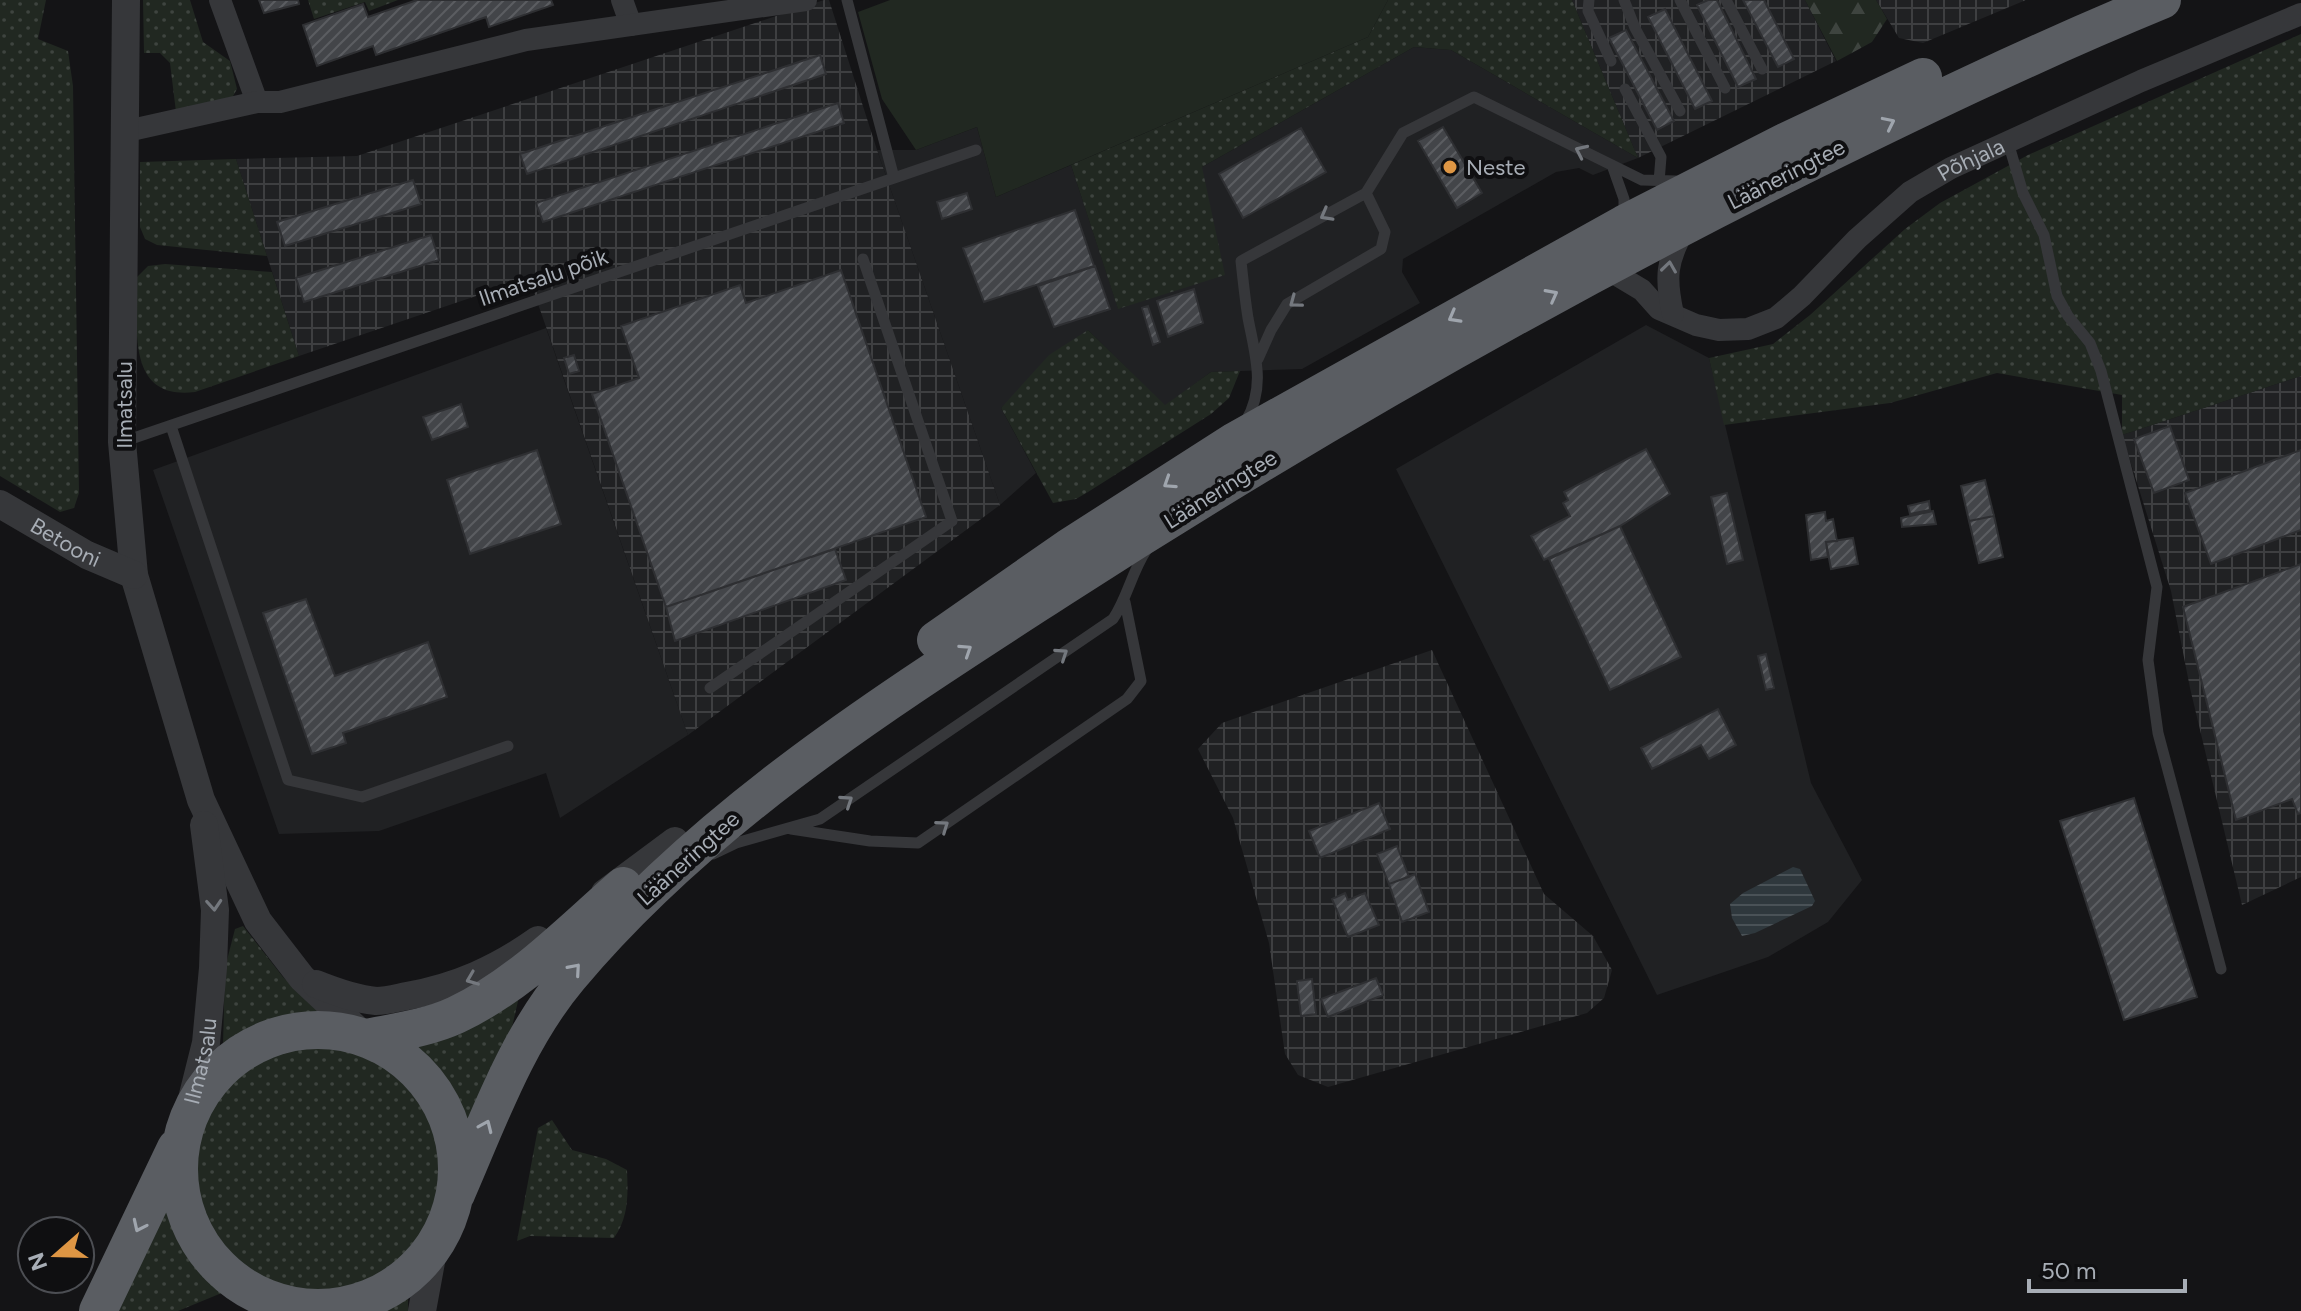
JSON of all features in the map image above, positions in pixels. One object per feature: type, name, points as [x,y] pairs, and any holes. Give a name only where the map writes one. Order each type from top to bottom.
[{"type":"highway","name":"Lääneringtee","points":[[366,1038],[454,1016],[501,989],[757,772],[896,667],[1068,548],[1235,441],[1624,224],[1785,142],[2097,0]]},
{"type":"highway","name":"Lääneringtee","points":[[456,1194],[516,1057],[563,983],[674,866],[764,791],[870,713],[1338,416],[1595,272],[1971,82],[2162,0]]},
{"type":"highway","points":[[98,1311],[197,1101],[216,1074],[241,1053],[270,1038],[302,1031],[334,1031],[366,1038],[401,1056],[429,1083],[448,1117],[458,1155],[456,1194],[447,1224],[433,1251],[408,1278],[376,1297],[341,1308],[304,1309],[274,1305],[223,1311]]},
{"type":"highway","points":[[184,1131],[179,1165],[182,1199],[193,1232],[212,1260],[237,1283],[274,1305]]},
{"type":"street","name":"Ilmatsalu","points":[[126,0],[122,442],[134,575],[201,800],[258,921],[302,978],[366,1038]]},
{"type":"street","points":[[220,0],[257,102]]},
{"type":"street","points":[[622,0],[631,25]]},
{"type":"street","points":[[127,131],[257,102],[280,102],[526,40],[806,0]]},
{"type":"street","name":"Põhjala","points":[[1595,272],[1617,275],[1642,290],[1659,309],[1696,325],[1719,330],[1748,329],[1776,318],[1910,192],[1951,168],[2154,75],[2301,14]]},
{"type":"street","points":[[1673,314],[1668,270],[1672,251],[1688,223]]},
{"type":"street","name":"Betooni","points":[[0,504],[87,555],[134,575]]},
{"type":"street","name":"Ilmatsalu","points":[[184,1131],[206,1043],[213,968],[215,910],[201,800]]},
{"type":"street","points":[[302,978],[344,995],[379,1001],[455,986],[512,959],[675,841]]},
{"type":"street","points":[[422,1311],[433,1251]]},
{"type":"lane","points":[[847,0],[894,178]]},
{"type":"lane","points":[[1589,0],[1588,11],[1611,61]]},
{"type":"lane","points":[[1624,0],[1635,28],[1680,111]]},
{"type":"lane","points":[[1680,0],[1725,88]]},
{"type":"lane","points":[[1726,0],[1762,69]]},
{"type":"lane","points":[[1625,89],[1661,157],[1659,182]]},
{"type":"lane","points":[[1235,441],[1259,390],[1258,359],[1248,318],[1241,261],[1366,193],[1403,133],[1474,97],[1642,180],[1659,182],[1686,180],[1785,142]]},
{"type":"lane","points":[[2008,142],[2023,193],[2044,235],[2057,296],[2068,316],[2090,343],[2101,371],[2157,587],[2148,660],[2158,733],[2221,969]]},
{"type":"lane","name":"Ilmatsalu põik","points":[[122,442],[976,150]]},
{"type":"lane","points":[[1595,272],[1624,224],[1624,199],[1612,165]]},
{"type":"lane","points":[[1258,359],[1287,304],[1381,249],[1385,232],[1366,193]]},
{"type":"lane","points":[[710,688],[952,521],[863,259]]},
{"type":"lane","points":[[171,426],[288,780],[362,797],[508,746]]},
{"type":"lane","points":[[787,829],[870,841],[918,843],[1127,699],[1141,681],[1124,592],[1148,547],[1178,515]]},
{"type":"lane","points":[[630,911],[701,860],[736,843],[820,819],[1113,619],[1125,602]]},
{"type":"shaded area","points":[[829,0],[877,150],[1000,505],[688,735],[529,278],[299,356],[236,159],[357,156]]},
{"type":"shaded area","points":[[1572,0],[1805,0],[1836,61],[1638,158]]},
{"type":"shaded area","points":[[1876,0],[2026,0],[1923,43],[1899,38]]},
{"type":"shaded area","points":[[1414,47],[1451,50],[1638,158],[1593,175],[1579,168],[1556,172],[1403,259],[1402,272],[1420,303],[1302,369],[1211,372],[1165,406],[1088,330],[1001,408],[1036,473],[1000,505],[877,150],[916,150],[977,127],[996,197],[1071,165],[1118,308],[1202,167]]},
{"type":"shaded area","points":[[1646,325],[1709,358],[1811,783],[1862,880],[1828,922],[1768,957],[1657,995],[1396,469]]},
{"type":"shaded area","points":[[546,328],[688,735],[560,818],[546,773],[379,831],[279,834],[153,470]]},
{"type":"shaded area","points":[[2301,376],[2301,877],[2242,905],[2190,688],[2171,591],[2122,435]]},
{"type":"shaded area","points":[[1432,650],[1544,894],[1593,936],[1612,970],[1604,998],[1587,1013],[1328,1087],[1298,1075],[1285,1054],[1269,943],[1233,818],[1198,749],[1222,723]]},
{"type":"shaded area","points":[[1793,867],[1800,869],[1815,901],[1812,906],[1742,936],[1732,918],[1730,904],[1743,893]]},
{"type":"green space","points":[[0,0],[46,0],[38,39],[68,51],[73,86],[79,493],[74,508],[60,512],[0,476]]},
{"type":"green space","points":[[143,0],[190,0],[203,42],[230,61],[237,89],[232,98],[176,112],[170,63],[160,53],[144,53]]},
{"type":"green space","points":[[308,0],[398,0],[369,11],[365,2],[314,19]]},
{"type":"green space","points":[[890,0],[1388,0],[1368,37],[996,197],[977,127],[916,150],[882,99],[858,12]]},
{"type":"green space","points":[[1388,0],[1572,0],[1638,158],[1451,50],[1414,47],[1202,167],[1225,275],[1118,309],[1071,165],[1368,37]]},
{"type":"green space","points":[[1805,0],[1876,0],[1887,19],[1872,42],[1837,61]]},
{"type":"green space","points":[[2301,34],[2301,376],[2122,435],[2122,395],[1997,373],[1890,403],[1724,425],[1709,358],[1773,344],[1810,315],[1905,229],[1940,203],[2028,155]]},
{"type":"green space","points":[[236,159],[267,256],[157,245],[145,239],[140,227],[140,162]]},
{"type":"green space","points":[[165,264],[272,272],[299,356],[195,392],[172,392],[156,384],[146,372],[140,356],[137,277],[148,266]]},
{"type":"green space","points":[[1088,330],[1165,405],[1211,372],[1240,371],[1229,398],[1211,414],[1076,499],[1053,503],[1001,408],[1049,355]]},
{"type":"green space","points":[[243,926],[283,977],[320,1013],[270,1023],[225,1046],[225,968],[235,929]]},
{"type":"green space","points":[[519,997],[509,1040],[465,1129],[441,1080],[409,1046]]},
{"type":"green space","points":[[318,1044],[365,1054],[405,1080],[431,1120],[441,1167],[431,1214],[405,1254],[365,1280],[318,1290],[271,1280],[231,1254],[205,1214],[195,1167],[205,1120],[231,1080],[271,1054]]},
{"type":"green space","points":[[552,1120],[572,1150],[606,1159],[627,1170],[625,1214],[614,1238],[530,1236],[517,1241],[538,1128]]},
{"type":"green space","points":[[169,1200],[179,1226],[193,1249],[229,1290],[178,1311],[119,1311],[132,1277]]},
{"type":"green space","points":[[405,1290],[408,1292],[408,1311],[366,1311]]},
{"type":"building","points":[[259,0],[298,0],[299,4],[264,13]]},
{"type":"building","points":[[417,0],[551,0],[553,5],[489,27],[486,17],[376,55],[373,46],[317,66],[303,25],[363,4],[368,17]]},
{"type":"building","points":[[1717,0],[1756,79],[1738,87],[1697,5]]},
{"type":"building","points":[[1743,0],[1764,0],[1794,59],[1778,67]]},
{"type":"building","points":[[1665,9],[1712,101],[1695,109],[1648,17]]},
{"type":"building","points":[[1626,30],[1674,121],[1657,130],[1609,38]]},
{"type":"building","points":[[820,55],[826,74],[527,174],[520,154]]},
{"type":"building","points":[[838,103],[844,123],[543,222],[536,203]]},
{"type":"building","name":"Neste","points":[[1443,127],[1482,193],[1457,208],[1418,141]]},
{"type":"building","points":[[1301,128],[1326,172],[1243,218],[1219,174]]},
{"type":"building","points":[[413,180],[421,204],[285,246],[277,222]]},
{"type":"building","points":[[967,193],[972,209],[942,219],[937,202]]},
{"type":"building","points":[[1075,210],[1094,266],[984,302],[963,248]]},
{"type":"building","points":[[431,235],[439,260],[304,302],[296,278]]},
{"type":"building","points":[[1095,266],[1110,309],[1054,327],[1038,286]]},
{"type":"building","points":[[841,270],[926,517],[666,607],[592,394],[639,378],[621,326],[740,285],[746,303]]},
{"type":"building","points":[[1194,289],[1203,323],[1168,337],[1157,301]]},
{"type":"building","points":[[1148,306],[1160,342],[1153,345],[1142,308]]},
{"type":"building","points":[[574,355],[579,371],[569,374],[564,358]]},
{"type":"building","points":[[461,404],[468,427],[432,440],[423,417]]},
{"type":"building","points":[[2170,426],[2189,480],[2154,493],[2134,439]]},
{"type":"building","points":[[1646,449],[1670,494],[1620,526],[1544,560],[1531,536],[1570,516],[1563,503],[1568,500],[1564,492]]},
{"type":"building","points":[[537,450],[561,524],[470,554],[447,480]]},
{"type":"building","points":[[2301,450],[2301,530],[2211,564],[2185,493]]},
{"type":"building","points":[[1985,480],[1994,516],[1969,521],[1961,486]]},
{"type":"building","points":[[1727,493],[1743,560],[1727,564],[1711,497]]},
{"type":"building","points":[[1929,501],[1930,510],[1910,514],[1908,506]]},
{"type":"building","points":[[1933,511],[1936,524],[1902,527],[1901,518]]},
{"type":"building","points":[[1825,512],[1826,521],[1833,519],[1837,541],[1826,542],[1828,557],[1811,560],[1806,515]]},
{"type":"building","points":[[1994,516],[2003,557],[1979,563],[1969,521]]},
{"type":"building","points":[[1620,526],[1681,657],[1610,690],[1549,559]]},
{"type":"building","points":[[1853,538],[1858,564],[1831,569],[1826,542]]},
{"type":"building","points":[[835,549],[846,580],[675,641],[666,607]]},
{"type":"building","points":[[2301,564],[2301,813],[2298,814],[2292,799],[2236,820],[2183,607]]},
{"type":"building","points":[[306,599],[335,676],[428,642],[447,697],[343,733],[346,743],[312,754],[263,613]]},
{"type":"building","points":[[1766,654],[1774,688],[1766,690],[1758,656]]},
{"type":"building","points":[[1718,709],[1736,745],[1709,759],[1701,745],[1652,769],[1641,748]]},
{"type":"building","points":[[2134,798],[2197,997],[2124,1020],[2060,821]]},
{"type":"building","points":[[1379,803],[1390,829],[1320,858],[1309,831]]},
{"type":"building","points":[[1397,846],[1409,877],[1389,884],[1377,854]]},
{"type":"building","points":[[1415,874],[1429,912],[1402,922],[1389,884]]},
{"type":"building","points":[[1345,893],[1348,900],[1365,893],[1379,925],[1348,937],[1332,899]]},
{"type":"building","points":[[1376,978],[1383,995],[1328,1017],[1321,999]]},
{"type":"building","points":[[1312,979],[1316,1014],[1301,1016],[1297,981]]},
{"type":"place","name":"Neste","points":[[1450,167]]}]
